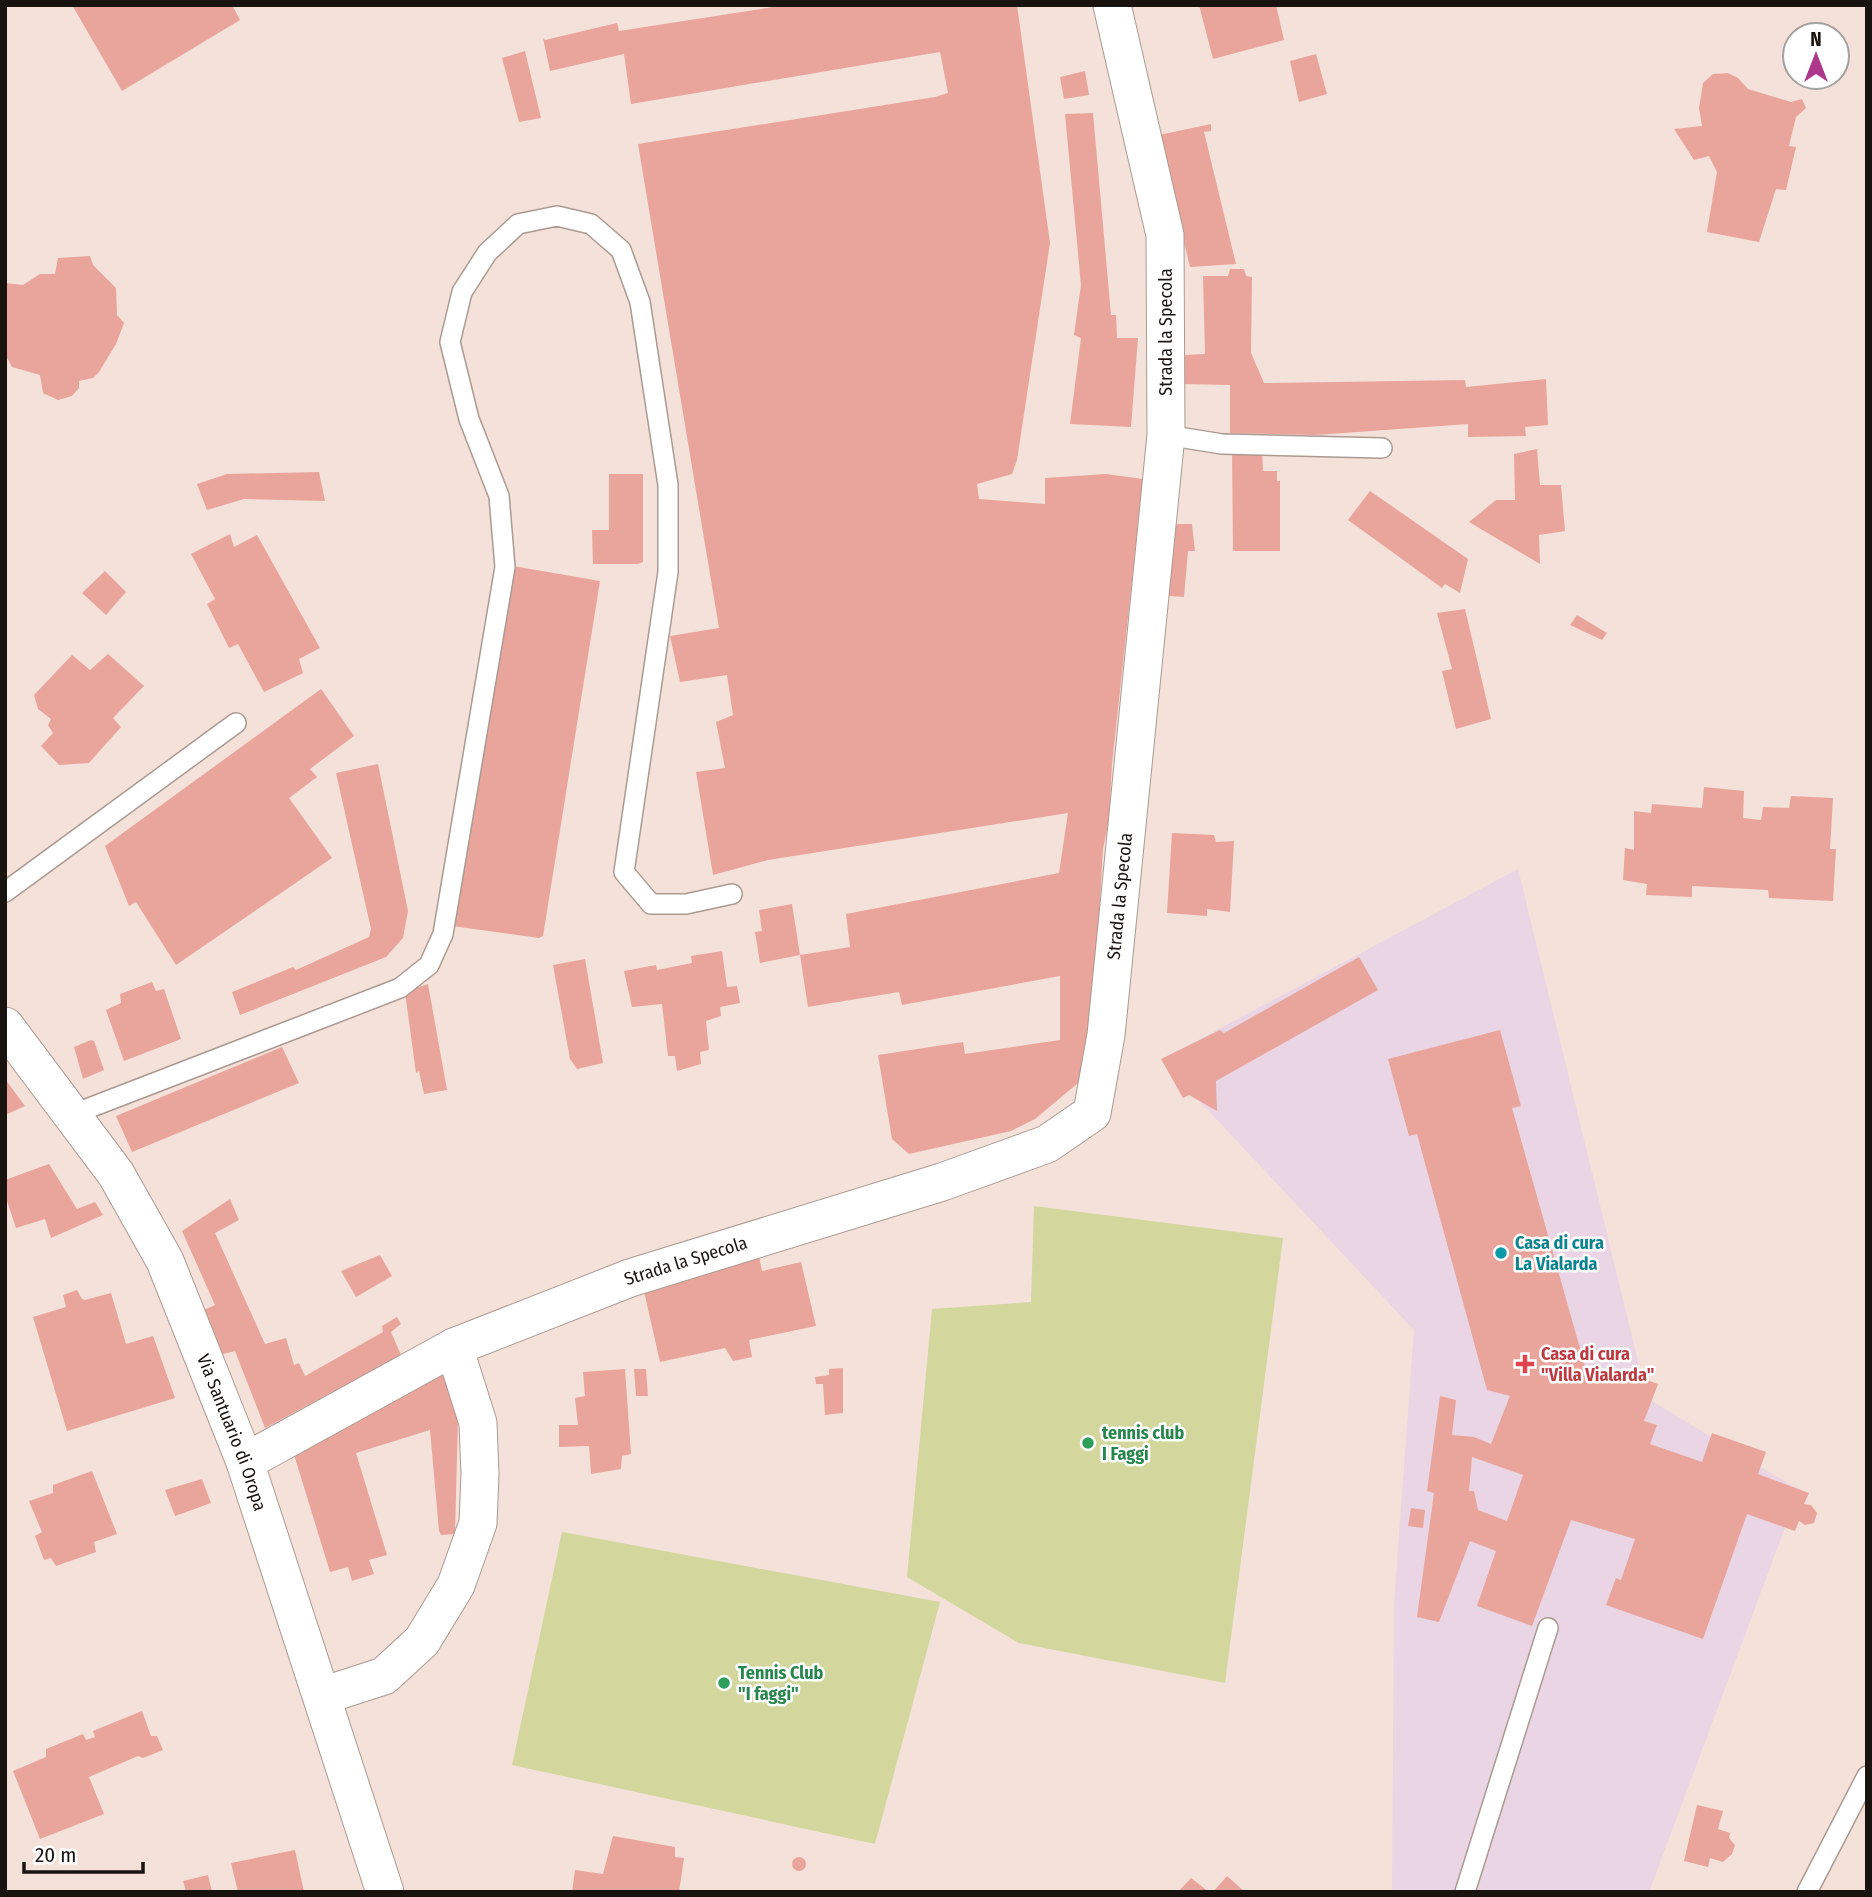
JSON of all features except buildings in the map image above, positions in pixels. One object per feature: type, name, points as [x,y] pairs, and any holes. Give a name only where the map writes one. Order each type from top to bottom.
[{"type":"street","name":"Strada la Specola","points":[[245,1462],[454,1347],[630,1278],[942,1182],[1047,1144],[1092,1113],[1106,1035],[1166,435],[1165,235],[1112,5]]},
{"type":"street","name":"Via Santuario di Oropa","points":[[5,1026],[116,1174],[165,1261],[245,1462],[381,1887]]},
{"type":"street","points":[[322,1696],[384,1676],[422,1642],[456,1586],[478,1523],[480,1474],[478,1423],[454,1347]]},
{"type":"lane","points":[[71,1115],[400,988],[429,965],[443,934],[505,567],[499,496],[470,419],[450,342],[462,292],[488,253],[518,224],[557,216],[591,224],[621,250],[640,302],[659,412],[668,485],[668,572],[624,872],[651,904],[686,904],[732,894]]},
{"type":"lane","points":[[1166,435],[1222,444],[1382,448]]},
{"type":"lane","points":[[5,892],[236,723]]},
{"type":"lane","points":[[1465,1892],[1548,1628]]},
{"type":"lane","points":[[1807,1892],[1867,1776]]},
{"type":"shaded area","name":"Casa di cura \"Villa Vialarda\"","points":[[1518,869],[1647,1398],[1799,1490],[1649,1892],[1392,1892],[1394,1604],[1414,1330],[1161,1060]]},
{"type":"green space","name":"tennis club I Faggi","points":[[1034,1206],[1283,1238],[1225,1683],[1019,1643],[907,1577],[932,1309],[1031,1302]]},
{"type":"green space","name":"Tennis Club \"I faggi\"","points":[[562,1532],[940,1602],[875,1844],[512,1765]]},
{"type":"place","name":"Casa di cura La Vialarda","points":[[1501,1253]]},
{"type":"place","name":"Casa di cura \"Villa Vialarda\"","points":[[1525,1364]]},
{"type":"place","name":"tennis club I Faggi","points":[[1088,1443]]},
{"type":"place","name":"Tennis Club \"I faggi\"","points":[[724,1683]]}]
